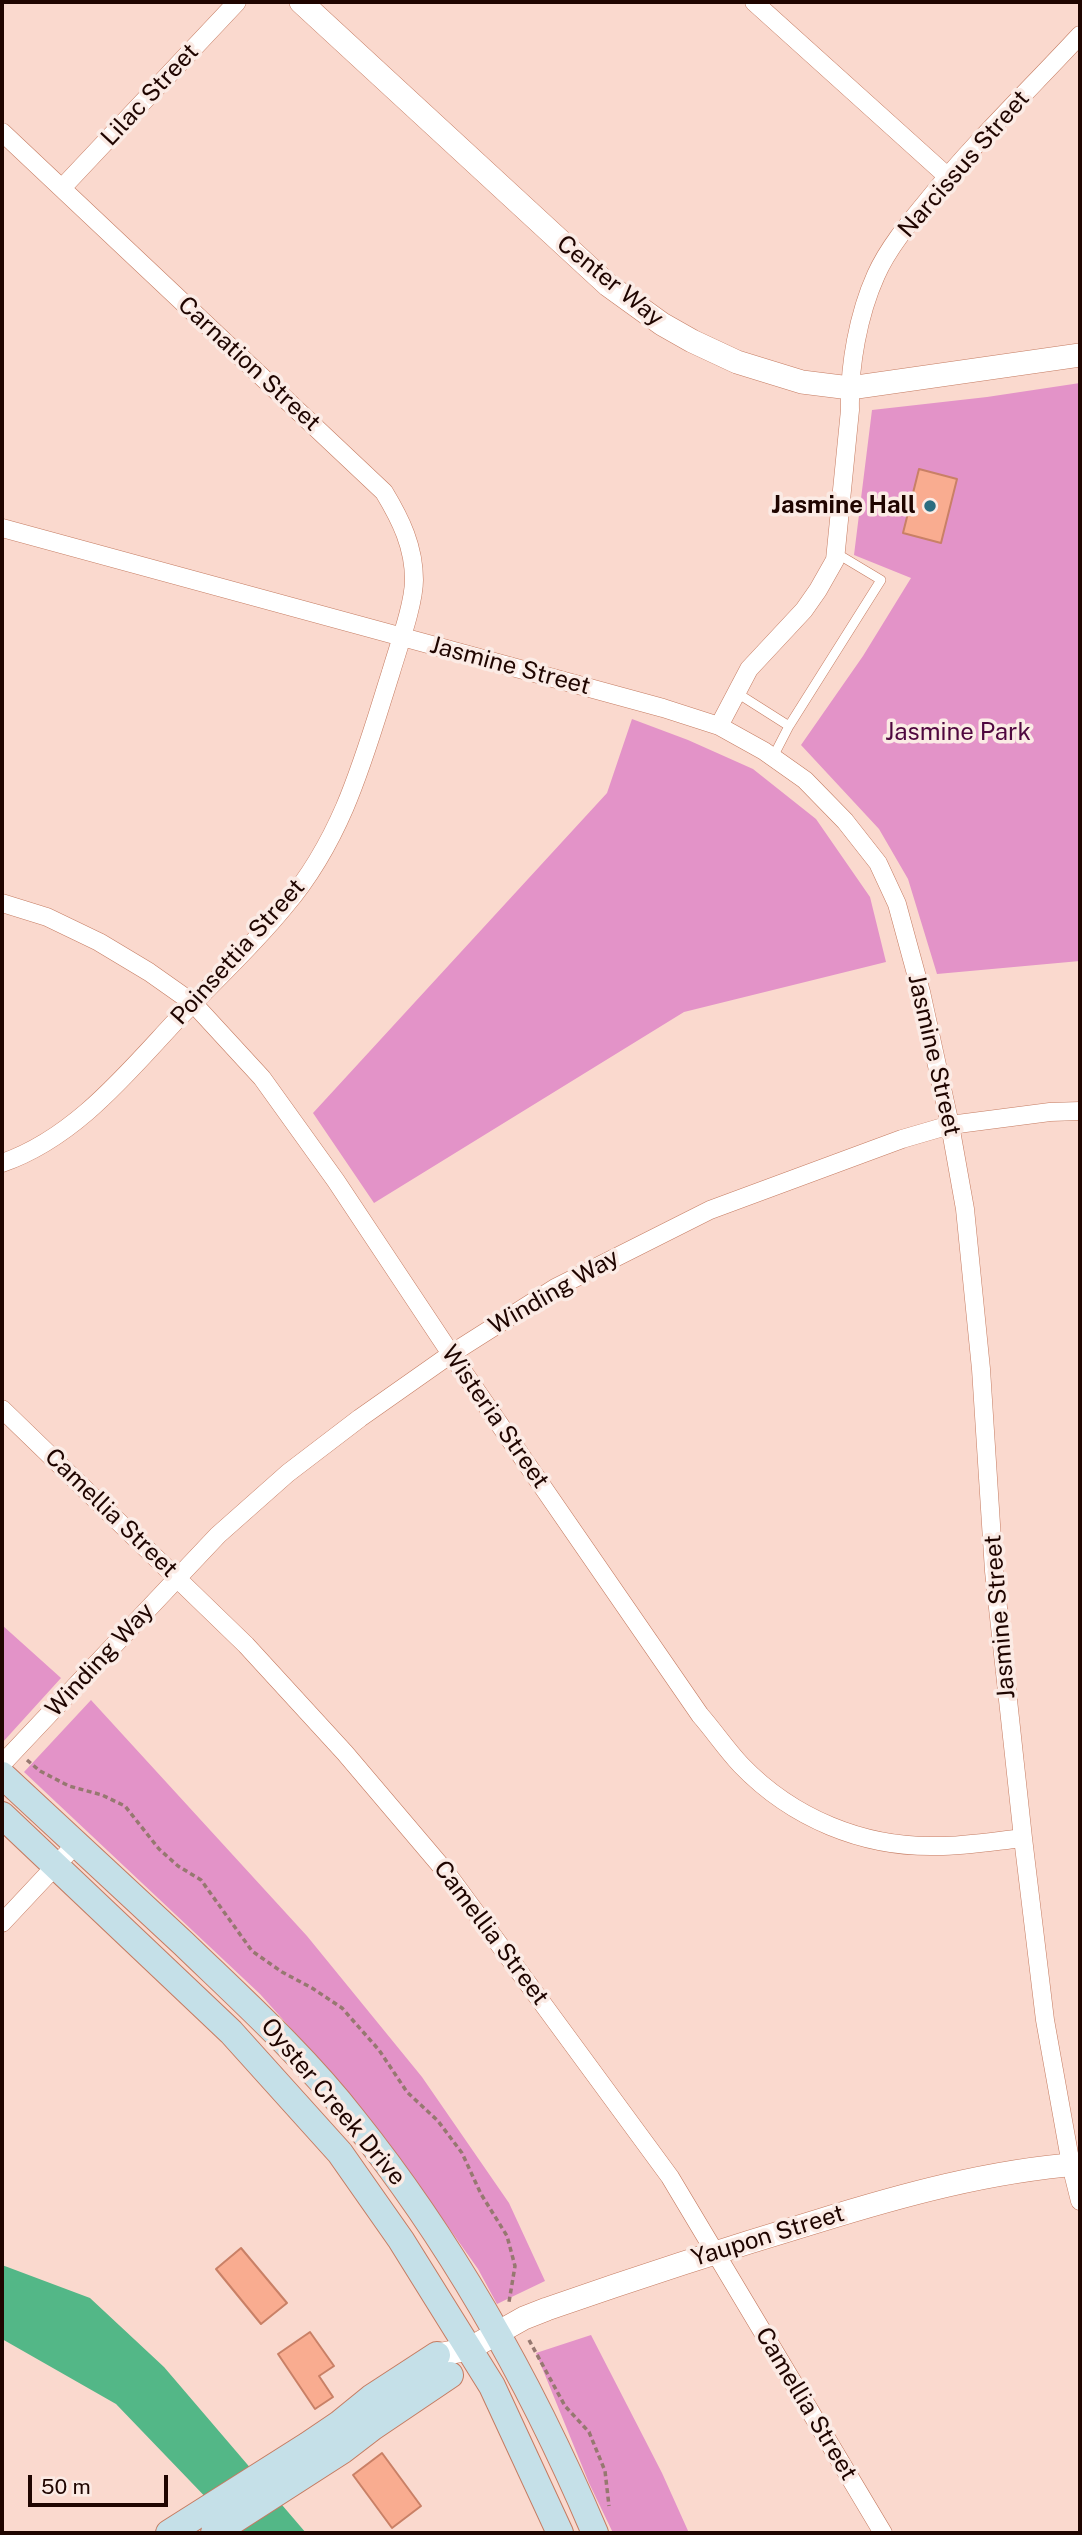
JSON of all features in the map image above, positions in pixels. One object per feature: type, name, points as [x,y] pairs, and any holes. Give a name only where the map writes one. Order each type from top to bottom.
[{"type":"main road","name":"Oyster Creek Drive","points":[[2,1774],[260,2016],[352,2116],[410,2193],[467,2279],[498,2332],[595,2533]]},
{"type":"main road","name":"Oyster Creek Drive","points":[[2,1815],[231,2032],[340,2153],[401,2240],[492,2386],[560,2533]]},
{"type":"main road","points":[[214,2533],[314,2455],[339,2424],[371,2398],[444,2365]]},
{"type":"main road","points":[[169,2533],[314,2455]]},
{"type":"street","name":"Lilac Street","points":[[62,188],[237,2]]},
{"type":"street","name":"Center Way","points":[[301,2],[583,262],[635,306],[692,341],[737,362],[802,382],[850,388],[1080,355]]},
{"type":"street","points":[[754,2],[947,176]]},
{"type":"street","name":"Narcissus Street","points":[[719,726],[749,669],[804,610],[835,560],[850,388],[864,303],[877,272],[914,217],[947,176],[1080,35]]},
{"type":"street","name":"Carnation Street","points":[[2,132],[384,492],[399,517],[412,549],[415,583],[402,636]]},
{"type":"street","name":"Jasmine Street","points":[[2,528],[663,708],[719,726],[774,757],[805,780],[845,821],[878,863],[900,917],[921,992],[965,1209],[980,1357],[993,1571],[1023,1838],[1045,2020],[1076,2165],[1080,2201]]},
{"type":"street","name":"Poinsettia Street","points":[[2,1163],[45,1143],[94,1105],[285,906],[322,851],[353,790],[402,636]]},
{"type":"street","name":"Wisteria Street","points":[[2,902],[47,917],[99,942],[149,972],[193,1003],[262,1078],[336,1181],[451,1354],[700,1714],[740,1764],[766,1788],[797,1811],[828,1826],[899,1845],[939,1846],[1023,1838]]},
{"type":"street","name":"Winding Way","points":[[2,1763],[218,1535],[288,1473],[451,1354],[555,1288],[709,1210],[821,1168],[950,1125],[1050,1112],[1080,1111]]},
{"type":"street","name":"Camellia Street","points":[[2,1409],[246,1645],[336,1743],[446,1872],[670,2178],[883,2533]]},
{"type":"street","points":[[2,1923],[76,1844]]},
{"type":"street","name":"Yaupon Street","points":[[444,2365],[498,2332],[547,2309],[715,2252],[880,2201],[977,2178],[1076,2165]]},
{"type":"lane","points":[[774,757],[789,726],[881,580],[836,553]]},
{"type":"lane","points":[[737,693],[789,726]]},
{"type":"green space","name":"Jasmine Park","points":[[1080,383],[1080,961],[937,974],[908,879],[879,829],[801,745],[863,656],[911,578],[854,555],[872,410]]},
{"type":"green space","points":[[632,719],[753,769],[816,819],[870,897],[886,962],[684,1012],[374,1203],[313,1113],[607,793]]},
{"type":"green space","points":[[2,1625],[61,1678],[2,1743]]},
{"type":"green space","points":[[91,1700],[307,1936],[422,2077],[509,2203],[545,2281],[497,2304],[478,2269],[386,2139],[330,2072],[260,1994],[24,1772]]},
{"type":"green space","points":[[591,2335],[662,2473],[689,2533],[613,2533],[589,2483],[536,2353]]},
{"type":"shaded area","points":[[2,2265],[90,2298],[164,2367],[306,2533],[240,2533],[116,2404],[2,2339]]},
{"type":"building","name":"Jasmine Hall","points":[[919,469],[957,479],[941,543],[903,533]]},
{"type":"building","points":[[241,2248],[287,2303],[261,2324],[216,2269]]},
{"type":"building","points":[[310,2332],[334,2366],[319,2376],[333,2397],[315,2409],[278,2354]]},
{"type":"building","points":[[382,2453],[421,2506],[392,2528],[353,2475]]},
{"type":"place","name":"Jasmine Hall","points":[[930,506]]}]
